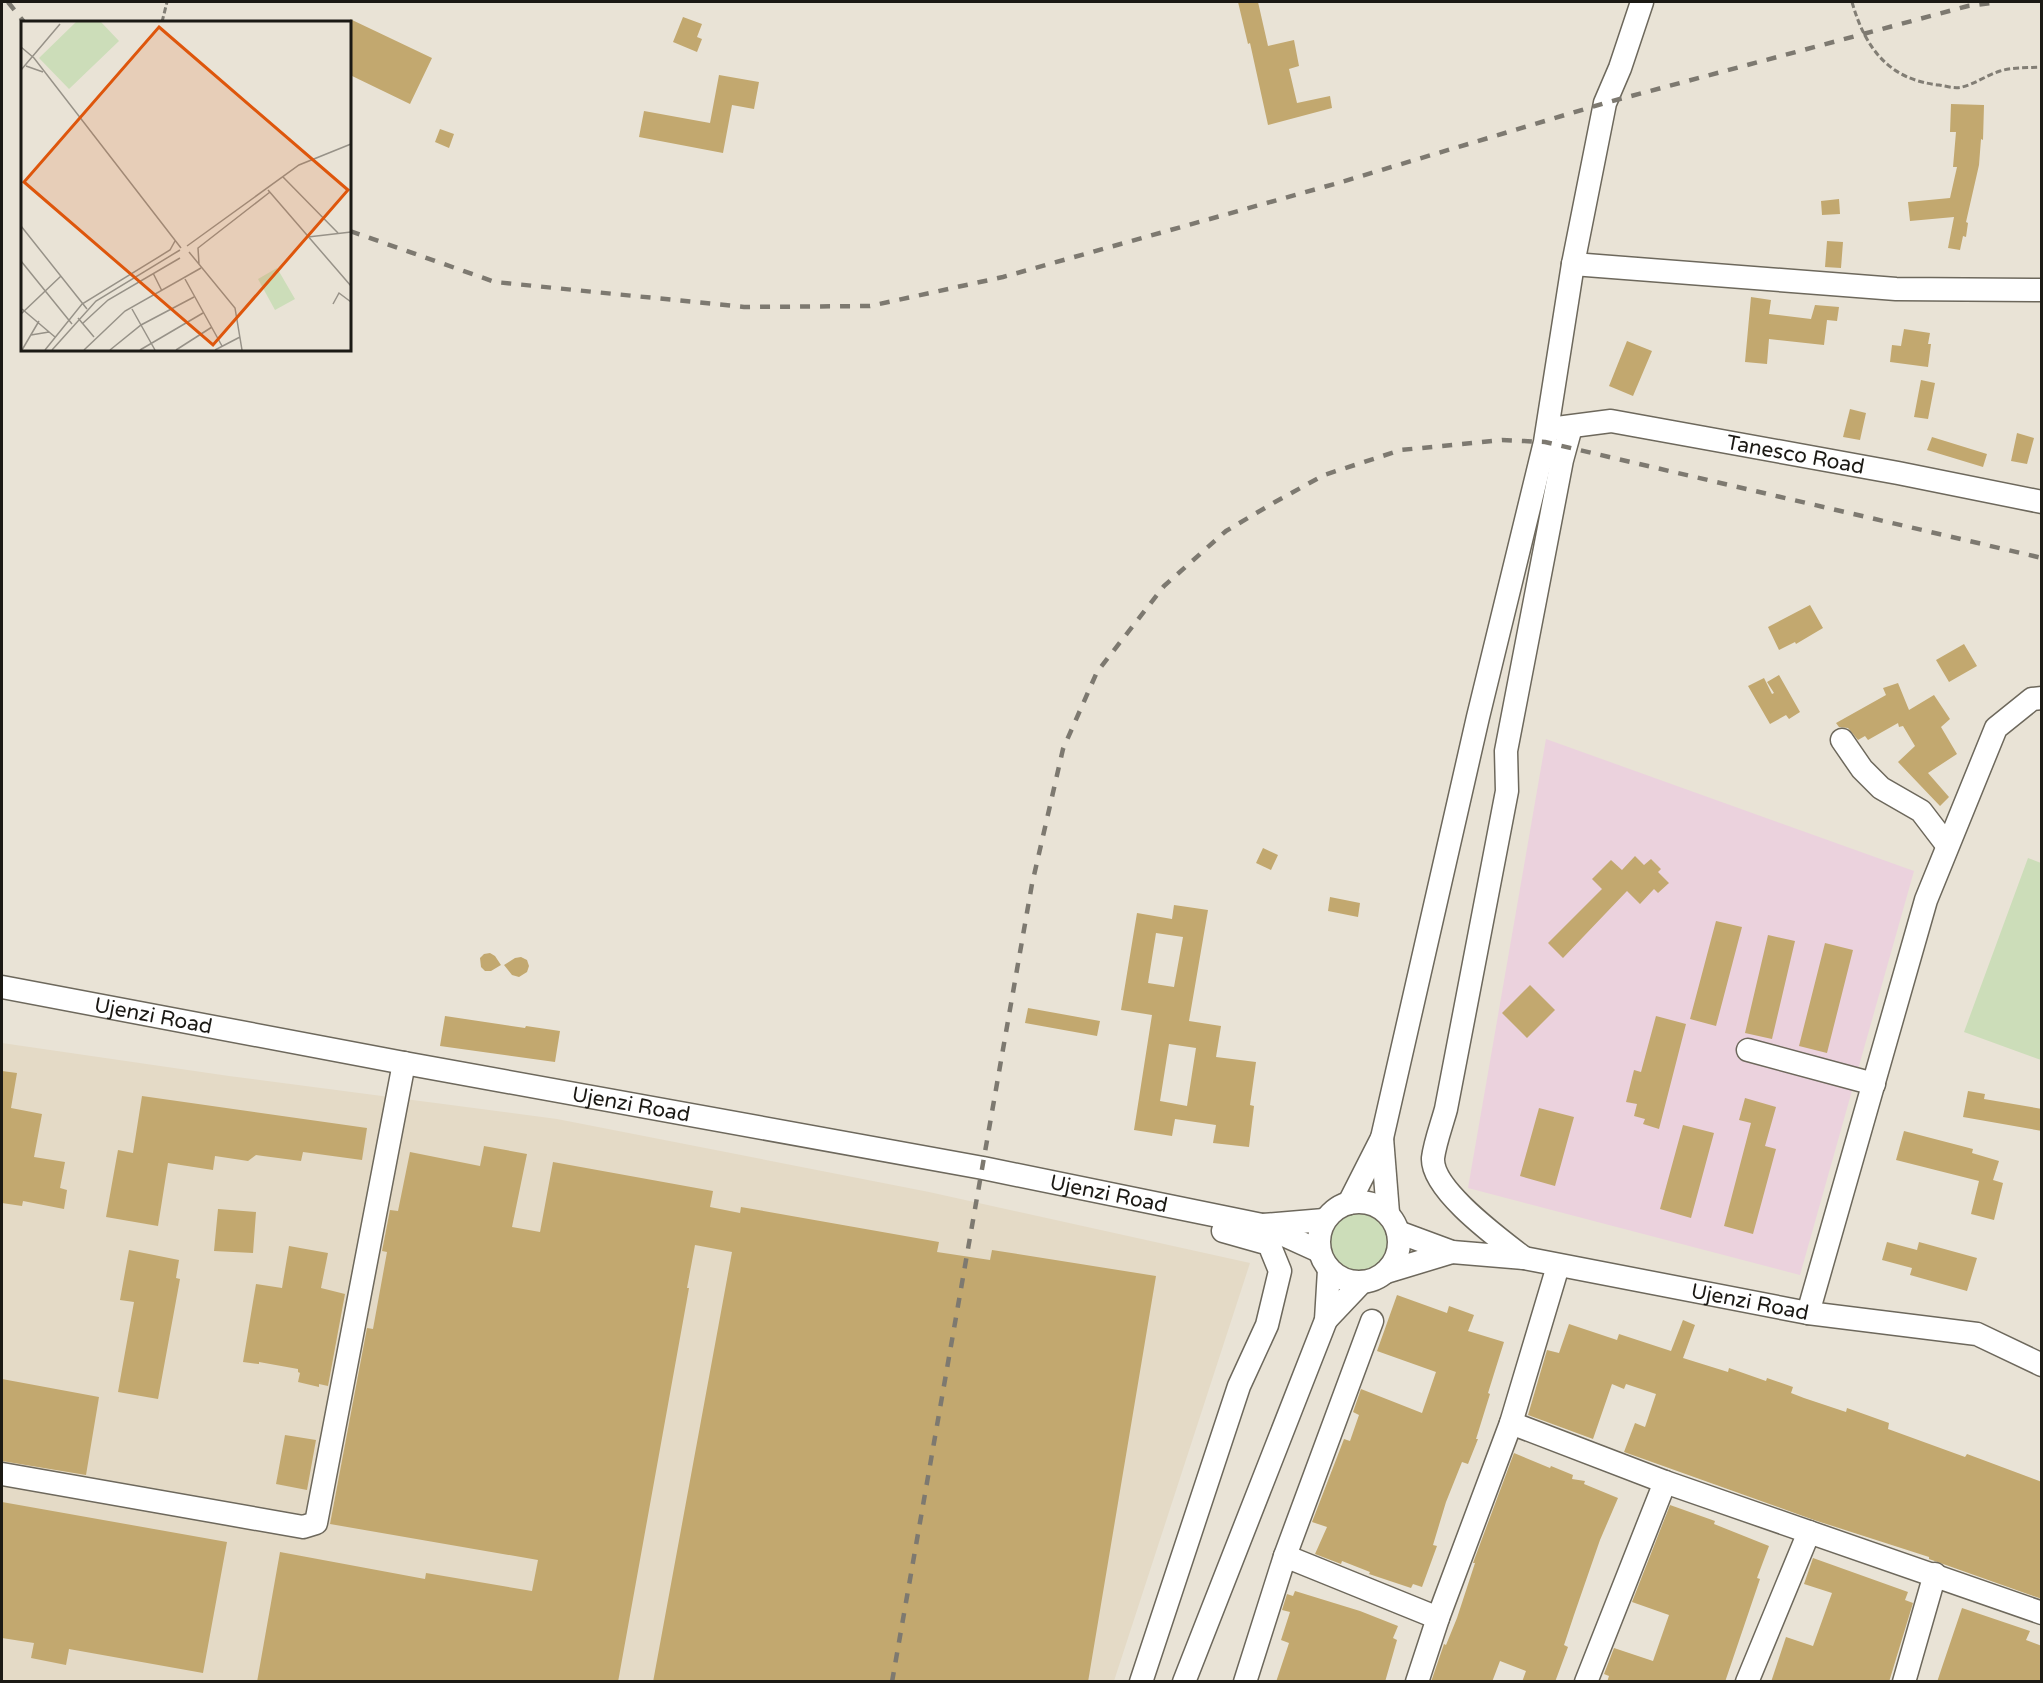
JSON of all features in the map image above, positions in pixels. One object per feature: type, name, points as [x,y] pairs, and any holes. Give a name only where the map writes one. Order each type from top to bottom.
[{"type":"street","points":[[1349,1203],[1382,1138],[1547,429],[1573,264],[1605,103],[1620,68],[1642,2]]},
{"type":"street","points":[[1573,264],[1896,290],[2042,290]]},
{"type":"street","name":"Tanesco Road","points":[[1547,429],[1611,421],[1898,473],[2042,502]]},
{"type":"street","points":[[1524,1258],[1450,1195],[1438,1177],[1433,1160],[1446,1109],[1507,791],[1506,751],[1562,460],[1571,427]]},
{"type":"street","points":[[1808,1313],[1926,900],[1996,728],[2032,699],[2042,698]]},
{"type":"street","points":[[1842,740],[1862,769],[1881,788],[1921,811],[1947,845]]},
{"type":"street","name":"Ujenzi Road","points":[[2,987],[960,1164],[1262,1225]]},
{"type":"street","points":[[1748,1050],[1874,1084]]},
{"type":"street","points":[[2,1474],[303,1527],[316,1523],[404,1063]]},
{"type":"street","points":[[1382,1138],[1398,1253],[1386,1272]]},
{"type":"street","points":[[1081,1188],[1269,1244],[1280,1271],[1267,1325],[1239,1386],[1141,1682]]},
{"type":"street","points":[[1326,1320],[1324,1261],[1320,1230],[1324,1220],[1339,1206],[1349,1203],[1370,1203],[1393,1223],[1452,1252]]},
{"type":"street","points":[[1262,1225],[1324,1220]]},
{"type":"street","points":[[1262,1225],[1324,1261],[1338,1277],[1350,1282],[1375,1279],[1386,1272],[1452,1252]]},
{"type":"street","name":"Ujenzi Road","points":[[1452,1252],[1524,1258],[1808,1313],[1977,1334],[2042,1365]]},
{"type":"street","points":[[1417,1682],[1438,1618],[1511,1423],[1558,1266]]},
{"type":"street","points":[[1184,1682],[1326,1320],[1362,1282]]},
{"type":"street","points":[[1245,1682],[1285,1556],[1372,1321]]},
{"type":"street","points":[[1511,1423],[1665,1482],[2042,1613]]},
{"type":"street","points":[[1586,1682],[1665,1482]]},
{"type":"street","points":[[1747,1682],[1809,1532]]},
{"type":"street","points":[[1285,1556],[1438,1618]]},
{"type":"street","points":[[1904,1682],[1935,1574]]},
{"type":"path","points":[[162,21],[167,2]]},
{"type":"path","points":[[1852,2],[1872,47],[1882,60],[1907,79],[1923,84],[1960,88],[1999,71],[2042,67]]},
{"type":"shaded area","points":[[1546,739],[1914,871],[1800,1275],[1468,1188]]},
{"type":"shaded area","points":[[2,1043],[229,1076],[557,1119],[929,1192],[1250,1263],[1114,1681],[2,1682]]},
{"type":"green space","points":[[2028,858],[2041,863],[2041,1060],[1964,1032]]},
{"type":"green space","points":[[1351,1210],[1363,1210],[1380,1219],[1387,1230],[1389,1242],[1387,1254],[1380,1265],[1363,1274],[1351,1274],[1339,1269],[1330,1260],[1325,1248],[1325,1236],[1330,1224],[1339,1215]]},
{"type":"building","points":[[1238,2],[1258,2],[1268,46],[1294,40],[1299,66],[1289,69],[1297,103],[1330,96],[1332,108],[1268,125],[1250,43],[1248,44]]},
{"type":"building","points":[[683,17],[702,24],[697,37],[702,39],[697,52],[673,42]]},
{"type":"building","points":[[350,19],[432,58],[410,104],[351,75]]},
{"type":"building","points":[[719,75],[759,82],[754,109],[732,105],[723,153],[639,137],[644,111],[710,123]]},
{"type":"building","points":[[1951,104],[1984,105],[1983,140],[1981,139],[1979,165],[1966,222],[1968,223],[1966,237],[1963,236],[1960,250],[1948,248],[1954,217],[1910,221],[1908,202],[1950,198],[1957,167],[1953,167],[1956,132],[1950,132]]},
{"type":"building","points":[[440,129],[454,134],[449,148],[435,142]]},
{"type":"building","points":[[1839,199],[1840,214],[1822,215],[1821,201]]},
{"type":"building","points":[[1827,241],[1843,242],[1841,268],[1825,267]]},
{"type":"building","points":[[1751,297],[1771,300],[1769,314],[1811,319],[1815,305],[1839,307],[1837,321],[1827,320],[1824,345],[1769,339],[1767,364],[1745,362]]},
{"type":"building","points":[[1904,329],[1930,333],[1928,367],[1890,362],[1892,345],[1901,346]]},
{"type":"building","points":[[1627,341],[1652,351],[1633,396],[1609,386]]},
{"type":"building","points":[[1921,380],[1935,383],[1928,419],[1914,417]]},
{"type":"building","points":[[1850,409],[1866,413],[1860,440],[1843,437]]},
{"type":"building","points":[[2017,433],[2034,438],[2027,464],[2011,461]]},
{"type":"building","points":[[1932,437],[1987,454],[1983,467],[1927,450]]},
{"type":"building","points":[[1810,605],[1823,628],[1796,644],[1795,642],[1779,650],[1768,627]]},
{"type":"building","points":[[1964,644],[1977,666],[1949,682],[1936,660]]},
{"type":"building","points":[[1779,675],[1800,712],[1789,719],[1786,715],[1770,724],[1748,686],[1764,678],[1772,694],[1774,693],[1767,682]]},
{"type":"building","points":[[1898,683],[1909,710],[1934,695],[1950,719],[1941,727],[1957,754],[1928,773],[1949,797],[1940,806],[1898,762],[1915,746],[1903,726],[1899,727],[1898,723],[1868,740],[1865,736],[1858,740],[1848,728],[1839,727],[1836,723],[1886,695],[1883,688]]},
{"type":"building","points":[[1263,848],[1278,855],[1271,870],[1256,863]]},
{"type":"building","points":[[1635,856],[1644,865],[1651,859],[1661,869],[1658,872],[1669,883],[1658,893],[1654,889],[1640,904],[1627,891],[1563,958],[1548,943],[1602,889],[1592,879],[1611,860],[1622,870]]},
{"type":"building","points":[[1330,897],[1360,903],[1358,917],[1328,911]]},
{"type":"building","points":[[1174,905],[1208,910],[1189,1021],[1221,1026],[1216,1057],[1256,1062],[1250,1105],[1254,1106],[1249,1147],[1213,1143],[1216,1125],[1175,1119],[1172,1136],[1134,1130],[1152,1015],[1121,1010],[1137,913],[1172,919]],"holes":[[[1156,933],[1183,937],[1174,987],[1148,983]],[[1169,1044],[1196,1048],[1187,1106],[1160,1101]]]},
{"type":"building","points":[[1716,921],[1742,927],[1716,1026],[1690,1019]]},
{"type":"building","points":[[1768,935],[1795,941],[1772,1039],[1745,1033]]},
{"type":"building","points":[[1825,943],[1853,950],[1827,1053],[1799,1046]]},
{"type":"building","points":[[490,953],[501,965],[491,971],[485,971],[481,967],[480,958]]},
{"type":"building","points":[[521,957],[527,960],[529,966],[527,972],[519,977],[512,975],[504,965]]},
{"type":"building","points":[[1530,985],[1555,1010],[1527,1038],[1502,1013]]},
{"type":"building","points":[[1028,1008],[1100,1021],[1097,1036],[1025,1023]]},
{"type":"building","points":[[445,1016],[560,1031],[555,1062],[440,1046]]},
{"type":"building","points":[[1656,1016],[1686,1024],[1659,1129],[1643,1124],[1645,1119],[1634,1116],[1637,1104],[1626,1102],[1634,1070],[1641,1072]]},
{"type":"building","points":[[2,1071],[17,1073],[11,1108],[42,1114],[34,1157],[65,1162],[60,1188],[67,1190],[64,1209],[23,1201],[22,1206],[2,1203]]},
{"type":"building","points":[[1968,1091],[1985,1094],[1984,1099],[2042,1109],[2042,1131],[1963,1117]]},
{"type":"building","points":[[142,1096],[367,1128],[362,1160],[303,1152],[301,1161],[256,1155],[248,1161],[215,1156],[213,1170],[168,1163],[158,1226],[106,1217],[118,1150],[133,1153]]},
{"type":"building","points":[[1745,1098],[1776,1107],[1765,1146],[1776,1149],[1753,1234],[1724,1226],[1751,1123],[1739,1120]]},
{"type":"building","points":[[1539,1108],[1574,1117],[1555,1186],[1520,1176]]},
{"type":"building","points":[[1683,1125],[1714,1133],[1691,1218],[1660,1209]]},
{"type":"building","points":[[1904,1131],[1973,1149],[1972,1153],[1999,1161],[1993,1180],[2003,1183],[1994,1220],[1971,1214],[1979,1181],[1896,1160]]},
{"type":"building","points":[[484,1146],[527,1154],[512,1227],[540,1232],[553,1162],[713,1191],[710,1207],[740,1213],[741,1207],[939,1242],[937,1252],[990,1260],[992,1250],[1156,1276],[1088,1682],[653,1682],[732,1252],[695,1245],[618,1682],[257,1682],[280,1552],[425,1579],[426,1573],[532,1591],[538,1560],[330,1524],[367,1328],[373,1329],[387,1252],[382,1251],[390,1210],[398,1211],[410,1152],[480,1166]]},
{"type":"building","points":[[218,1209],[256,1212],[253,1253],[214,1251]]},
{"type":"building","points":[[1887,1242],[1917,1250],[1919,1242],[1977,1258],[1967,1291],[1910,1275],[1912,1268],[1882,1260]]},
{"type":"building","points":[[289,1246],[328,1253],[321,1288],[345,1294],[328,1386],[319,1384],[319,1387],[298,1382],[300,1373],[298,1369],[259,1362],[259,1364],[243,1362],[256,1284],[282,1288]]},
{"type":"building","points":[[129,1250],[179,1260],[176,1278],[180,1279],[158,1399],[118,1392],[134,1302],[120,1300]]},
{"type":"building","points":[[1397,1295],[1447,1313],[1449,1306],[1474,1315],[1468,1331],[1504,1342],[1488,1393],[1490,1394],[1476,1439],[1478,1439],[1468,1464],[1462,1462],[1446,1502],[1433,1545],[1437,1546],[1422,1587],[1413,1584],[1411,1588],[1369,1574],[1370,1572],[1342,1561],[1341,1564],[1315,1554],[1327,1527],[1312,1522],[1344,1439],[1350,1441],[1359,1415],[1353,1412],[1361,1389],[1422,1413],[1436,1372],[1377,1351]]},
{"type":"building","points":[[1683,1320],[1695,1325],[1683,1358],[1728,1372],[1729,1368],[1766,1381],[1767,1378],[1793,1387],[1791,1393],[1804,1398],[1846,1412],[1847,1408],[1889,1423],[1888,1429],[1965,1457],[1967,1454],[2042,1482],[2042,1599],[1929,1559],[1929,1557],[1814,1520],[1624,1452],[1635,1423],[1645,1427],[1656,1394],[1626,1384],[1624,1389],[1612,1384],[1593,1439],[1528,1415],[1547,1350],[1559,1353],[1569,1324],[1617,1340],[1619,1334],[1671,1351]]},
{"type":"building","points":[[2,1379],[99,1397],[86,1475],[2,1461]]},
{"type":"building","points":[[285,1435],[316,1440],[307,1490],[276,1484]]},
{"type":"building","points":[[1514,1453],[1573,1475],[1572,1479],[1585,1481],[1584,1484],[1618,1498],[1600,1540],[1574,1615],[1564,1645],[1568,1647],[1555,1682],[1522,1682],[1526,1671],[1500,1661],[1492,1682],[1431,1682],[1444,1644],[1446,1645],[1457,1618],[1475,1563],[1473,1563]]},
{"type":"building","points":[[2,1502],[227,1542],[203,1673],[69,1649],[66,1665],[31,1658],[34,1643],[2,1638]]},
{"type":"building","points":[[1670,1505],[1715,1521],[1714,1524],[1769,1546],[1725,1682],[1607,1682],[1609,1676],[1604,1674],[1614,1648],[1653,1661],[1669,1615],[1632,1602]]},
{"type":"building","points":[[1813,1558],[1908,1592],[1905,1600],[1913,1603],[1889,1682],[1771,1682],[1786,1637],[1813,1646],[1832,1593],[1804,1584]]},
{"type":"building","points":[[1295,1591],[1360,1611],[1398,1626],[1393,1638],[1397,1640],[1385,1682],[1276,1682],[1289,1643],[1281,1640],[1290,1612],[1282,1610],[1287,1594],[1293,1596]]},
{"type":"building","points":[[1962,1608],[2030,1631],[2026,1640],[2042,1646],[2042,1682],[1937,1682]]},
{"type":"railway","points":[[8,2],[23,21]]},
{"type":"railway","points":[[351,231],[495,282],[744,307],[870,306],[1003,277],[1338,183],[1605,103],[1968,6],[1998,2]]},
{"type":"railway","points":[[892,1682],[1032,884],[1063,749],[1097,672],[1164,586],[1226,531],[1324,475],[1401,450],[1502,440],[1545,442],[2042,558]]}]
